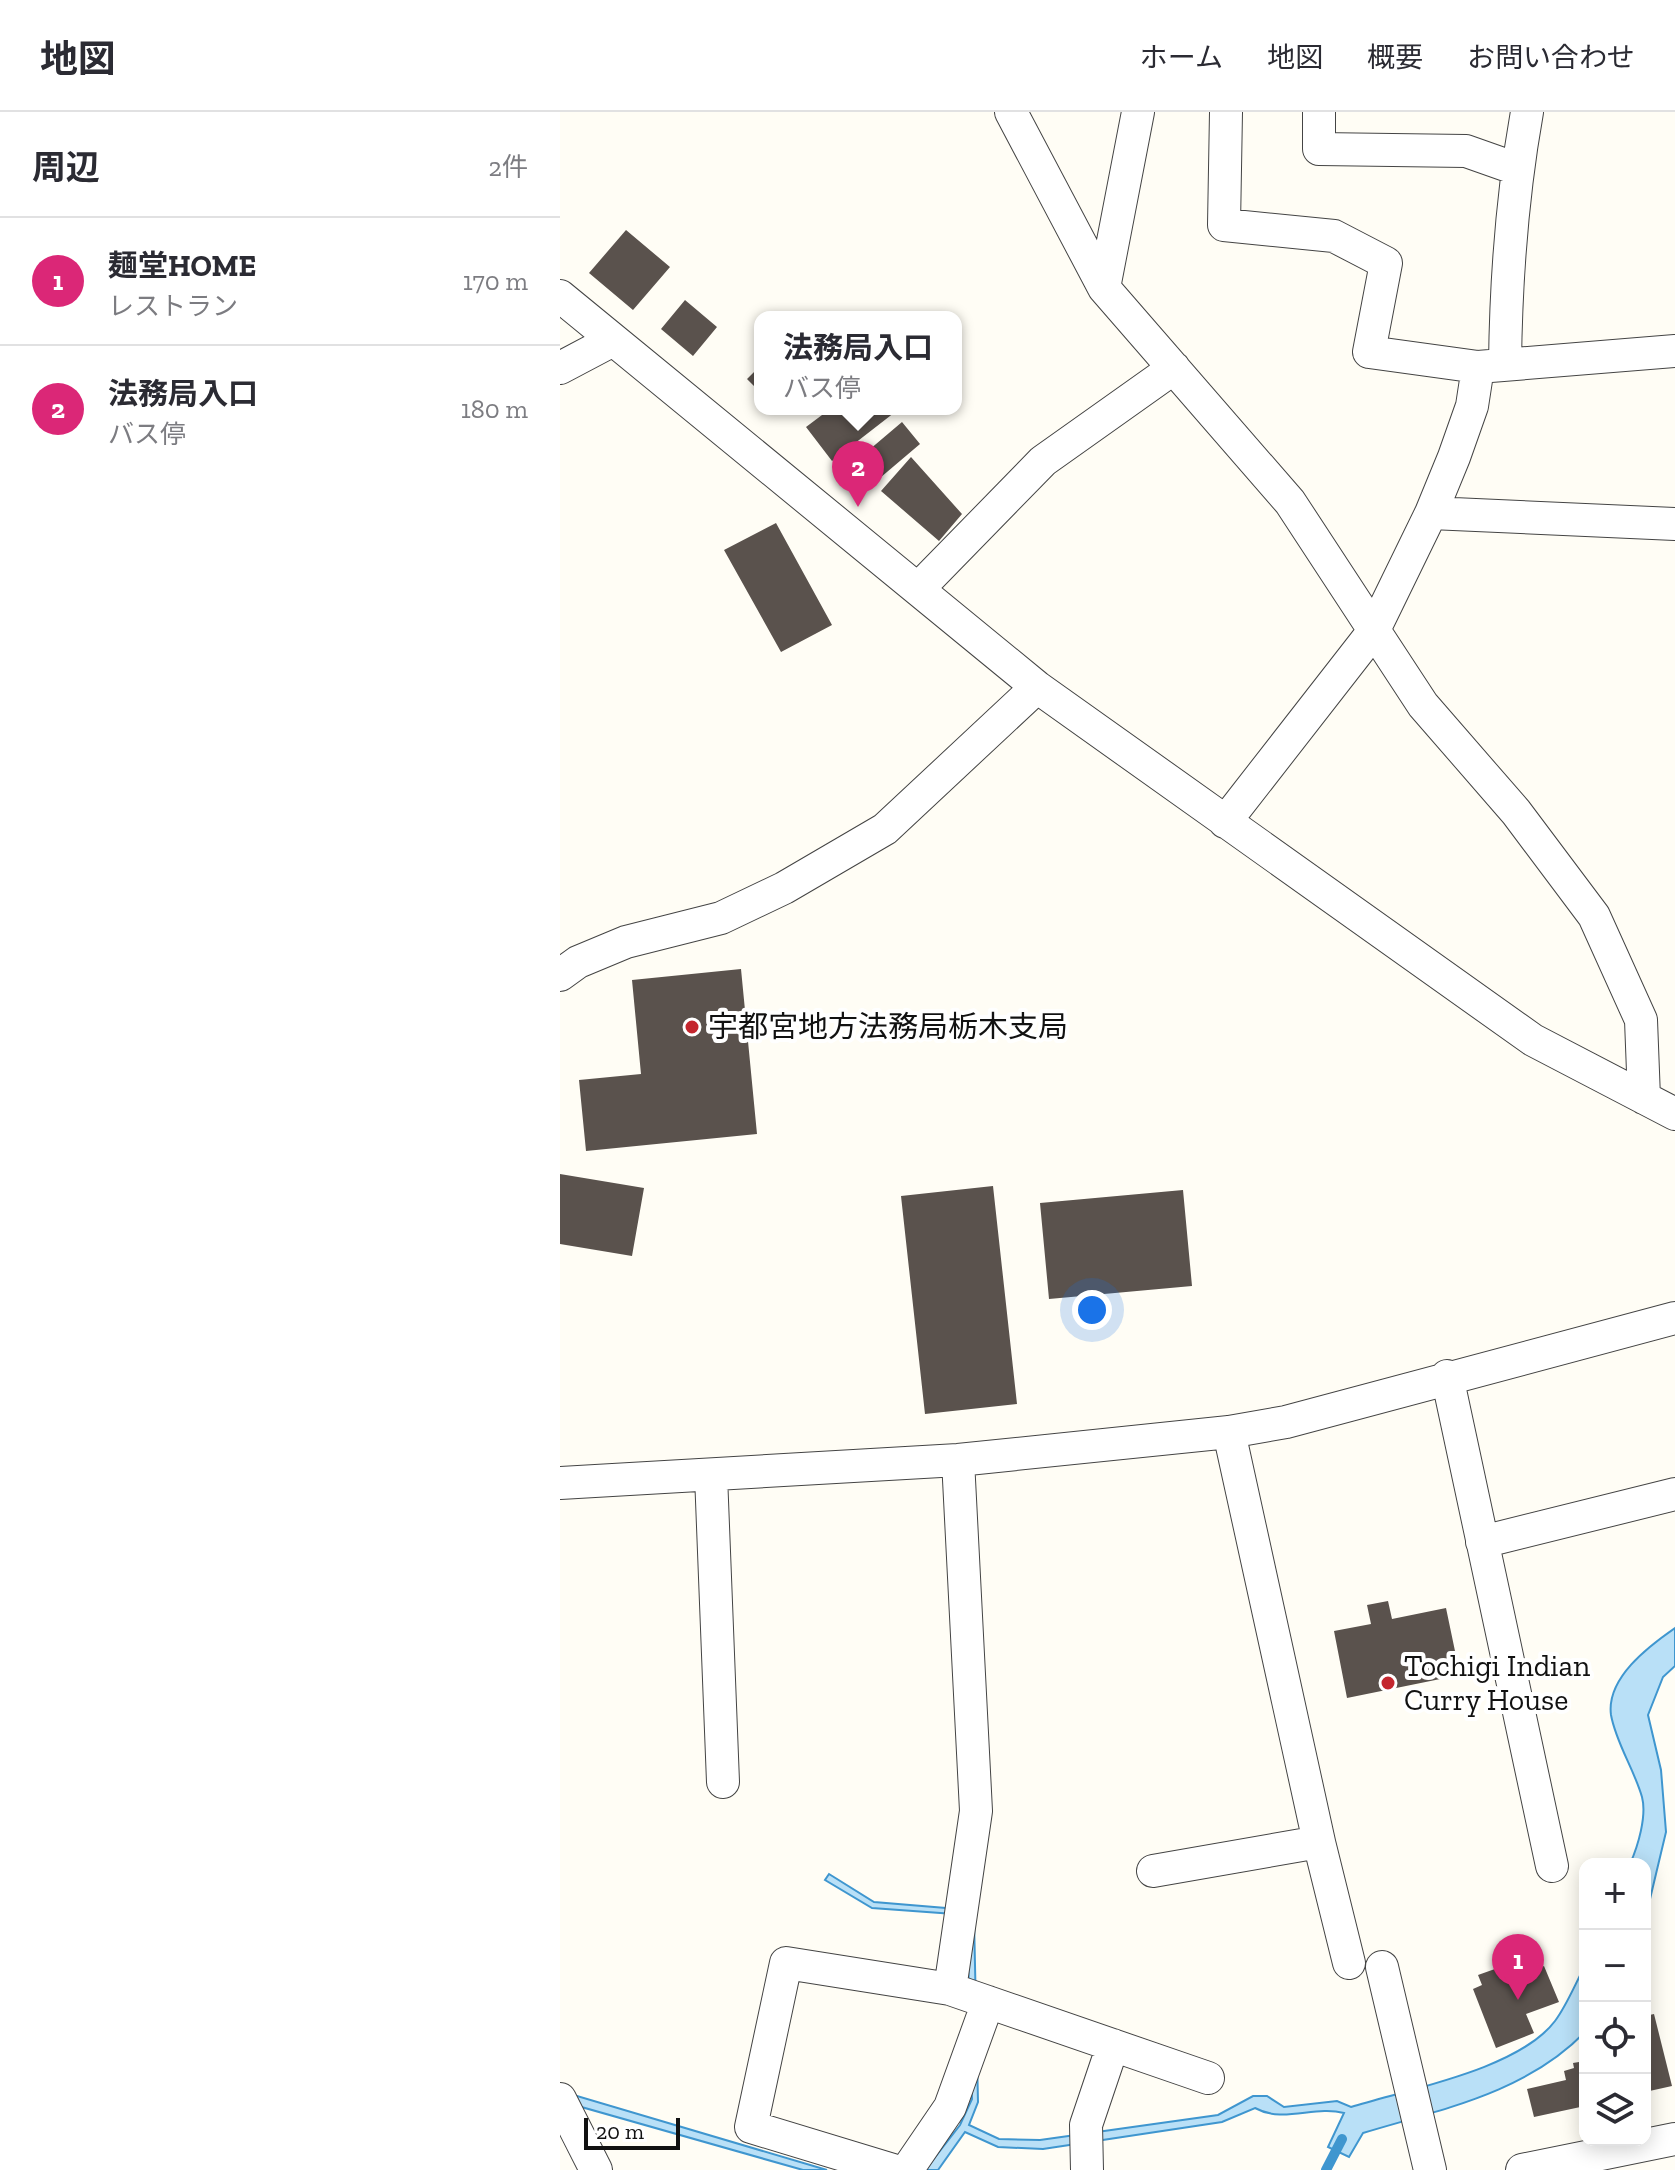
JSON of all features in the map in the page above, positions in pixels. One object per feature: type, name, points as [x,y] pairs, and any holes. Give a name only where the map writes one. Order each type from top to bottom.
[{"type":"street","points":[[1011,112],[1104,288],[1290,502],[1423,705],[1516,812],[1594,916],[1641,1020],[1644,1098]]},
{"type":"street","points":[[1104,288],[1138,112]]},
{"type":"street","points":[[1226,112],[1224,225],[1334,236],[1386,263],[1369,352],[1492,365],[1675,351]]},
{"type":"street","points":[[1319,112],[1319,149],[1466,151],[1517,169]]},
{"type":"street","points":[[1225,822],[1373,632],[1431,513],[1472,406],[1492,365],[1506,283],[1517,169],[1527,112]]},
{"type":"street","points":[[560,296],[1037,687],[1533,1040],[1675,1114]]},
{"type":"street","points":[[560,368],[613,340]]},
{"type":"street","points":[[918,589],[1043,461],[1174,368]]},
{"type":"street","points":[[1431,513],[1675,524]]},
{"type":"street","points":[[560,975],[578,962],[626,942],[721,918],[784,888],[885,829],[1037,687]]},
{"type":"street","points":[[560,1483],[958,1460],[1229,1432],[1286,1422],[1447,1376],[1675,1318]]},
{"type":"street","points":[[1447,1376],[1552,1866]]},
{"type":"street","points":[[1229,1432],[1319,1842],[1349,1963]]},
{"type":"street","points":[[950,1989],[976,1811],[958,1460]]},
{"type":"street","points":[[711,1475],[723,1782]]},
{"type":"street","points":[[1482,1542],[1675,1494]]},
{"type":"street","points":[[1153,1871],[1319,1842]]},
{"type":"street","points":[[893,2170],[751,2127],[786,1963],[950,1989],[1208,2078]]},
{"type":"street","points":[[1382,1967],[1430,2170]]},
{"type":"street","points":[[907,2170],[950,2107],[988,2002]]},
{"type":"street","points":[[1087,2170],[1086,2125],[1113,2045]]},
{"type":"street","points":[[560,2099],[596,2170]]},
{"type":"street","points":[[1522,2170],[1675,2139]]},
{"type":"water","points":[[1675,1628],[1675,1666],[1663,1677],[1648,1715],[1661,1770],[1666,1832],[1651,1895],[1651,1858],[1632,1858],[1641,1831],[1642,1797],[1613,1725],[1611,1701],[1622,1676],[1653,1644]]},
{"type":"water","points":[[829,1874],[874,1902],[958,1909],[974,1919],[978,2102],[969,2125],[999,2139],[1040,2140],[1218,2115],[1253,2096],[1267,2096],[1284,2107],[1337,2101],[1351,2107],[1432,2085],[1490,2065],[1538,2038],[1555,2021],[1579,1978],[1579,2037],[1537,2070],[1510,2084],[1452,2107],[1363,2133],[1349,2157],[1328,2147],[1344,2113],[1322,2111],[1288,2115],[1255,2108],[1222,2122],[1043,2149],[998,2147],[965,2132],[938,2170],[925,2170],[960,2125],[972,2099],[967,1921],[954,1914],[872,1908],[825,1880]]},
{"type":"water","points":[[560,2091],[827,2170],[803,2170],[571,2104]]},
{"type":"building","points":[[626,230],[670,267],[633,310],[589,273]]},
{"type":"building","points":[[685,300],[717,327],[693,356],[661,329]]},
{"type":"building","points":[[754,372],[754,386],[747,379]]},
{"type":"building","points":[[822,415],[891,415],[832,461],[806,427]]},
{"type":"building","points":[[902,422],[920,444],[874,483],[856,461]]},
{"type":"building","points":[[911,457],[962,514],[939,541],[881,491]]},
{"type":"building","points":[[776,523],[832,625],[781,652],[724,550]]},
{"type":"building","name":"宇都宮地方法務局栃木支局","points":[[741,969],[757,1134],[586,1151],[579,1080],[641,1074],[632,980]]},
{"type":"building","points":[[560,1174],[644,1188],[632,1256],[560,1244]]},
{"type":"building","points":[[993,1186],[1017,1404],[925,1414],[901,1196]]},
{"type":"building","points":[[1183,1190],[1192,1286],[1049,1299],[1040,1203]]},
{"type":"building","points":[[1388,1601],[1392,1619],[1446,1608],[1460,1675],[1347,1698],[1334,1631],[1371,1624],[1367,1605]]},
{"type":"building","points":[[1509,1964],[1514,1978],[1544,1966],[1559,2002],[1526,2014],[1534,2033],[1496,2048],[1473,1989],[1482,1985],[1478,1975]]},
{"type":"building","points":[[1654,2014],[1672,2086],[1651,2091],[1651,2074],[1651,2015]]},
{"type":"building","points":[[1579,2062],[1579,2107],[1534,2117],[1527,2089],[1566,2080],[1564,2071],[1574,2068],[1573,2063]]},
{"type":"waterway","points":[[1326,2170],[1342,2139]]},
{"type":"place","name":"法務局入口","points":[[858,507]]},
{"type":"place","name":"宇都宮地方法務局栃木支局","points":[[692,1027]]},
{"type":"place","name":"Tochigi Indian Curry House","points":[[1388,1683]]},
{"type":"place","name":"麺堂HOME","points":[[1518,2000]]}]
